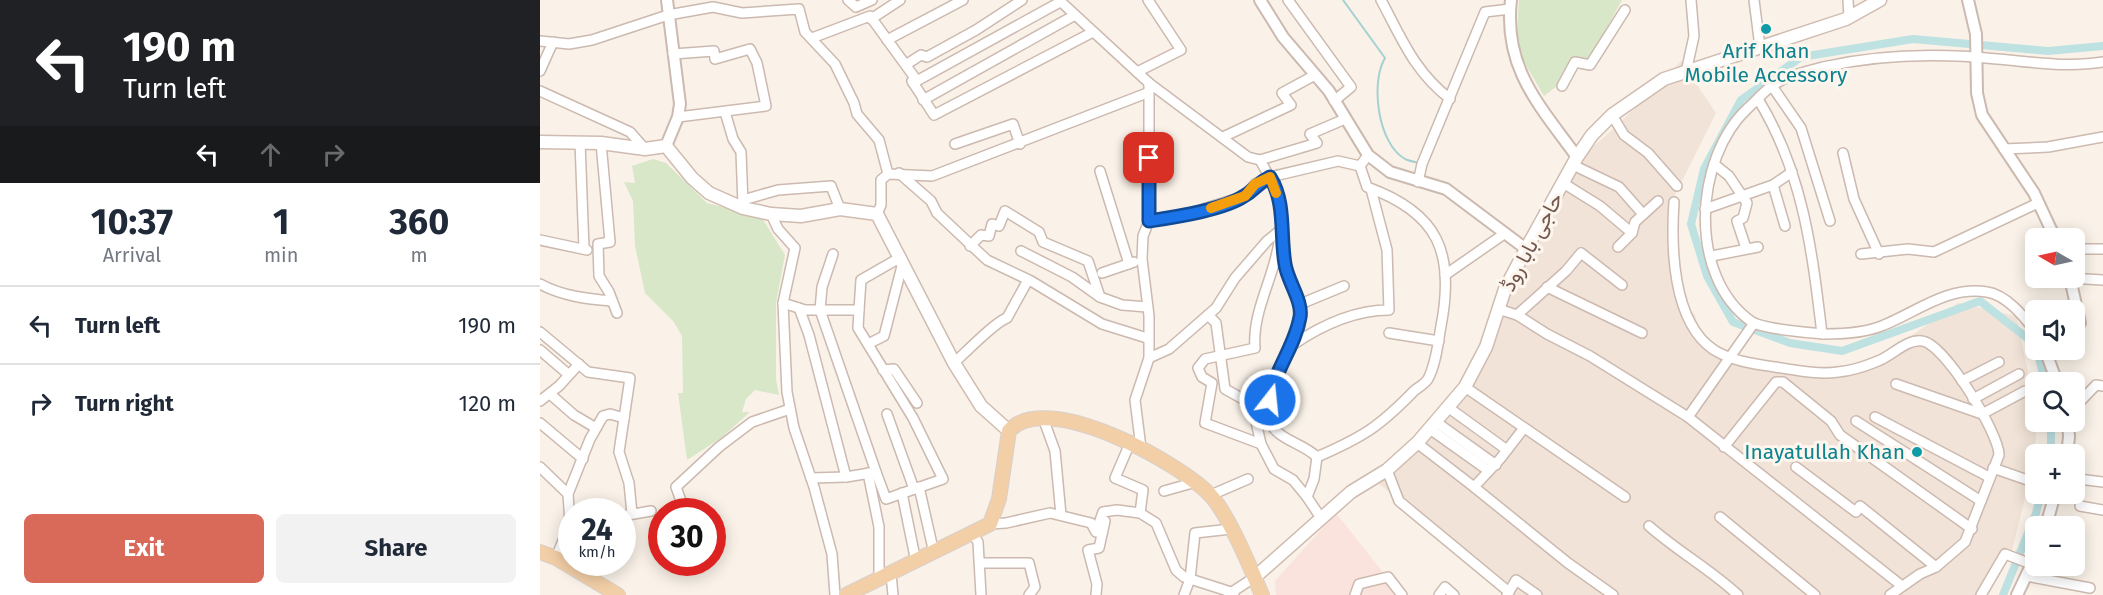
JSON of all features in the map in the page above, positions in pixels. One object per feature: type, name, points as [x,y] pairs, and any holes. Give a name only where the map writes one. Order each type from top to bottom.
[{"type":"main road","name":"حاجی بابا روڈ","points":[[1255,577],[1351,492],[1387,470],[1417,443],[1466,387],[1486,347],[1498,309],[1526,249],[1575,161],[1593,135],[1612,115],[1664,79],[1793,38],[1849,17],[1879,0]]},
{"type":"main road","points":[[540,142],[601,143],[645,149],[666,146],[692,178],[709,193],[771,214],[801,216],[840,209],[877,214],[954,363],[981,406],[1009,431]]},
{"type":"main road","points":[[847,595],[990,524],[999,499],[1009,431],[1013,426],[1034,417],[1074,422],[1136,446],[1196,482],[1211,495],[1255,577],[1262,595]]},
{"type":"main road","points":[[540,552],[556,558],[618,595]]},
{"type":"street","points":[[666,146],[678,117],[680,104],[667,0]]},
{"type":"street","points":[[848,0],[856,7],[872,0]]},
{"type":"street","points":[[871,19],[900,0]]},
{"type":"street","points":[[887,40],[963,0]]},
{"type":"street","points":[[907,64],[921,55],[927,57],[952,45],[1022,0]]},
{"type":"street","points":[[1137,72],[1181,50],[1148,0]]},
{"type":"street","points":[[1260,0],[1282,37],[1334,101],[1368,155],[1390,172],[1446,189],[1526,249]]},
{"type":"street","points":[[1288,0],[1352,87],[1334,101]]},
{"type":"street","points":[[1381,0],[1412,60],[1429,83],[1450,99]]},
{"type":"street","points":[[1686,72],[1694,36],[1691,0]]},
{"type":"street","points":[[1754,0],[1760,47]]},
{"type":"street","points":[[1848,0],[1849,17]]},
{"type":"street","points":[[1968,0],[1976,32],[1977,93],[1982,115],[2038,202],[2050,228]]},
{"type":"street","points":[[913,83],[1059,1],[1137,72],[1148,88],[1223,137],[1248,157],[1260,160],[1317,143],[1310,134],[1345,119]]},
{"type":"street","points":[[1418,182],[1422,164],[1485,12],[1510,5],[1511,50],[1529,90],[1575,161],[1619,187],[1642,213]]},
{"type":"street","points":[[540,41],[568,44],[592,40],[668,15],[713,7],[742,13],[799,9],[805,32],[836,64],[857,114],[879,140],[888,174]]},
{"type":"street","points":[[1562,86],[1575,62],[1590,65],[1625,10]]},
{"type":"street","points":[[923,100],[963,80],[1023,42],[1075,15]]},
{"type":"street","points":[[812,38],[861,17],[870,16],[907,64],[915,78],[913,83],[934,115],[1093,32]]},
{"type":"street","points":[[540,71],[553,42]]},
{"type":"street","points":[[673,54],[714,51],[715,59],[750,49],[757,63],[766,106],[678,117]]},
{"type":"street","points":[[2025,321],[2005,300],[1990,292],[1969,291],[1945,295],[1882,326],[1859,332],[1822,334],[1775,329],[1754,323],[1734,305],[1719,283],[1712,256],[1706,231],[1705,209],[1714,164],[1727,132],[1758,99],[1772,86],[1800,73],[1877,57],[1926,54],[1977,56],[2073,66],[2103,62]]},
{"type":"street","points":[[1223,137],[1291,105],[1282,93],[1315,75]]},
{"type":"street","points":[[1772,86],[1801,128],[1830,221]]},
{"type":"street","points":[[877,214],[881,205],[881,180],[888,174],[932,176],[1020,144],[1148,88]]},
{"type":"street","points":[[1140,513],[1143,490],[1115,478],[1136,446],[1135,400],[1149,358],[1148,307],[1142,259],[1143,236],[1149,221],[1148,88]]},
{"type":"street","points":[[540,91],[630,132],[645,149]]},
{"type":"street","points":[[1758,99],[1778,132],[1808,226],[1822,334]]},
{"type":"street","points":[[725,112],[733,139],[741,152],[743,204],[778,190],[831,186],[840,209]]},
{"type":"street","points":[[1612,115],[1618,128],[1648,153],[1677,186]]},
{"type":"street","points":[[955,144],[1013,124],[1020,144]]},
{"type":"street","points":[[2004,149],[2048,147],[2103,137]]},
{"type":"street","points":[[580,142],[584,249]]},
{"type":"street","points":[[601,143],[610,242],[598,244],[599,276],[617,313]]},
{"type":"street","points":[[1843,153],[1854,199],[1879,254]]},
{"type":"street","points":[[1360,166],[1368,155]]},
{"type":"street","points":[[1260,160],[1275,185],[1283,228],[1285,264],[1301,315],[1291,345],[1272,382],[1268,417],[1276,433],[1307,447],[1317,457]]},
{"type":"street","points":[[1149,221],[1184,215],[1245,196],[1255,184],[1270,177],[1338,161],[1360,166]]},
{"type":"street","points":[[1714,164],[1729,176],[1747,203],[1743,218],[1737,221],[1746,248]]},
{"type":"street","points":[[1317,457],[1366,435],[1391,416],[1428,379],[1444,309],[1445,275],[1437,237],[1420,214],[1367,187],[1360,166]]},
{"type":"street","points":[[1100,171],[1129,264]]},
{"type":"street","points":[[1705,209],[1742,198],[1773,185],[1792,172]]},
{"type":"street","points":[[899,174],[931,201],[937,213],[970,246],[995,265],[1028,280],[1102,324],[1147,338]]},
{"type":"street","points":[[1563,183],[1600,206],[1632,233]]},
{"type":"street","points":[[1773,185],[1785,226]]},
{"type":"street","points":[[1291,345],[1314,330],[1355,314],[1389,310],[1388,250],[1371,189]]},
{"type":"street","points":[[1618,247],[1632,233],[1635,222],[1642,213],[1658,201]]},
{"type":"street","points":[[1674,202],[1671,240],[1673,264],[1687,313],[1697,335],[1714,350],[1729,357],[1772,366],[1839,372],[1879,361],[1914,341],[1925,341],[1935,347],[1962,381],[1982,414],[1999,446],[1999,455],[1972,529],[1965,542],[1936,567],[1890,595]]},
{"type":"street","points":[[1862,255],[1908,249],[1934,252],[2038,202]]},
{"type":"street","points":[[970,246],[981,235],[989,236],[992,224],[999,226],[1005,211],[1039,232],[1043,242],[1088,261],[1100,297]]},
{"type":"street","points":[[771,214],[778,229],[795,248],[783,303],[790,409],[832,554],[835,595]]},
{"type":"street","points":[[1149,358],[1169,349],[1209,315],[1235,278],[1268,241],[1283,228]]},
{"type":"street","points":[[1261,444],[1205,423],[1212,382],[1202,377],[1198,368],[1205,359],[1256,348],[1254,334],[1258,315],[1283,228]]},
{"type":"street","points":[[1445,275],[1504,234]]},
{"type":"street","points":[[540,240],[598,251]]},
{"type":"street","points":[[1712,256],[1758,247]]},
{"type":"street","points":[[2085,249],[2103,249]]},
{"type":"street","points":[[1021,251],[1072,277],[1100,297],[1122,305],[1148,307]]},
{"type":"street","points":[[1517,315],[1581,253],[1622,285]]},
{"type":"street","points":[[833,254],[822,287],[820,310],[872,472],[886,499],[943,479],[913,418],[858,328],[861,280],[902,260]]},
{"type":"street","points":[[1102,273],[1142,259]]},
{"type":"street","points":[[868,344],[885,336],[902,260]]},
{"type":"street","points":[[2085,279],[2103,280]]},
{"type":"street","points":[[954,363],[986,336],[997,322],[1007,318],[1028,280]]},
{"type":"street","points":[[541,286],[581,298],[612,301]]},
{"type":"street","points":[[1298,305],[1344,286]]},
{"type":"street","points":[[1547,287],[1642,333]]},
{"type":"street","points":[[783,303],[799,308],[820,310],[860,310]]},
{"type":"street","points":[[799,308],[846,477]]},
{"type":"street","points":[[1498,309],[1517,315],[1546,334],[1599,361],[1688,417],[1902,586]]},
{"type":"street","points":[[1209,315],[1216,323],[1225,389],[1252,404],[1261,444],[1274,469],[1293,480],[1321,518]]},
{"type":"street","points":[[1688,417],[1754,323]]},
{"type":"street","points":[[540,332],[588,372],[630,378],[619,452],[629,483],[628,498]]},
{"type":"street","points":[[1389,333],[1438,342]]},
{"type":"street","points":[[540,350],[568,375]]},
{"type":"street","points":[[1962,381],[1999,362]]},
{"type":"street","points":[[540,401],[550,394],[579,364]]},
{"type":"street","points":[[884,370],[894,369],[916,403]]},
{"type":"street","points":[[1973,399],[2019,374]]},
{"type":"street","points":[[1724,447],[1776,382],[1783,382],[1832,421],[1840,435],[1972,529]]},
{"type":"street","points":[[1896,384],[1982,414],[2025,391]]},
{"type":"street","points":[[2085,398],[2100,385]]},
{"type":"street","points":[[1466,387],[1624,497]]},
{"type":"street","points":[[550,394],[565,404],[574,415],[596,428]]},
{"type":"street","points":[[1449,408],[1507,450]]},
{"type":"street","points":[[680,498],[676,486],[719,447],[752,422],[790,409]]},
{"type":"street","points":[[568,498],[568,494],[603,416],[610,414],[624,418]]},
{"type":"street","points":[[887,414],[916,488],[934,553]]},
{"type":"street","points":[[1875,417],[1991,473],[2025,479]]},
{"type":"street","points":[[1043,418],[1055,451],[1061,515]]},
{"type":"street","points":[[1856,421],[1919,464],[1981,501]]},
{"type":"street","points":[[540,423],[583,459]]},
{"type":"street","points":[[1433,425],[1492,468]]},
{"type":"street","points":[[1474,487],[1524,428]]},
{"type":"street","points":[[1417,443],[1568,563],[1613,595]]},
{"type":"street","points":[[1307,497],[1314,479],[1317,457]]},
{"type":"street","points":[[1796,466],[1856,512],[1860,506],[1936,567]]},
{"type":"street","points":[[540,467],[568,494]]},
{"type":"street","points":[[1387,470],[1399,501],[1508,593],[1516,580],[1536,595]]},
{"type":"street","points":[[811,478],[846,477],[872,472]]},
{"type":"street","points":[[872,472],[885,577],[893,595]]},
{"type":"street","points":[[1211,495],[1248,478]]},
{"type":"street","points":[[2085,480],[2103,482]]},
{"type":"street","points":[[1164,491],[1196,482]]},
{"type":"street","points":[[902,493],[916,562]]},
{"type":"street","points":[[2080,506],[2103,510]]},
{"type":"street","points":[[1103,512],[1118,510],[1140,513],[1156,523],[1176,570],[1190,579],[1209,583],[1230,594],[1255,577]]},
{"type":"street","points":[[990,524],[1006,523],[1050,513],[1091,523],[1096,532],[1103,512]]},
{"type":"street","points":[[1096,595],[1097,584],[1088,550],[1099,548],[1105,523],[1103,512]]},
{"type":"street","points":[[1720,517],[1815,595]]},
{"type":"street","points":[[1648,526],[1672,546],[1718,577],[1738,595]]},
{"type":"street","points":[[1184,595],[1190,579],[1196,533],[1230,529]]},
{"type":"street","points":[[972,533],[978,542],[981,595]]},
{"type":"street","points":[[556,558],[558,553]]},
{"type":"street","points":[[1981,595],[2005,554],[2025,559]]},
{"type":"street","points":[[980,563],[1029,563],[1035,587],[1029,595]]},
{"type":"street","points":[[2017,595],[2026,576],[2090,588]]},
{"type":"street","points":[[1355,595],[1359,584],[1388,577],[1402,595]]},
{"type":"street","points":[[1439,595],[1445,587],[1454,595]]},
{"type":"shaded area","points":[[1681,61],[1716,113],[1668,209],[1667,247],[1688,308],[1695,315],[1699,330],[1715,344],[1756,363],[1764,360],[1811,367],[1871,364],[1958,303],[2016,316],[2028,372],[2025,372],[2025,432],[2036,432],[2035,444],[2025,444],[2025,498],[2012,551],[2004,549],[1978,595],[1513,595],[1455,543],[1379,484],[1451,412],[1477,379],[1497,312],[1586,153],[1620,123]]},
{"type":"shaded area","points":[[1336,513],[1401,595],[1276,595],[1275,581]]},
{"type":"green space","points":[[1519,0],[1622,0],[1589,61],[1573,58],[1561,83],[1544,96],[1516,48]]},
{"type":"green space","points":[[653,159],[666,163],[707,203],[761,216],[785,255],[776,303],[776,379],[779,395],[755,390],[746,399],[742,412],[750,412],[721,438],[687,460],[678,393],[683,393],[682,336],[674,322],[645,293],[635,246],[633,201],[624,182],[635,183],[632,166]]},
{"type":"waterway","points":[[1343,0],[1385,58],[1380,69],[1378,97],[1379,112],[1388,140],[1405,159],[1419,163]]},
{"type":"waterway","points":[[2025,336],[1980,301],[1842,351],[1790,343],[1733,322],[1707,276],[1691,224],[1704,169],[1741,100],[1801,57],[1913,39],[2048,51],[2103,46]]},
{"type":"waterway","points":[[2040,360],[2042,372]]},
{"type":"waterway","points":[[2051,432],[2051,444]]},
{"type":"waterway","points":[[2003,595],[2038,504]]},
{"type":"slow traffic","points":[[1211,208],[1245,196],[1255,184],[1270,177],[1275,185],[1276,193]]},
{"type":"place","name":"Arif Khan Mobile Accessory","points":[[1766,29]]},
{"type":"place","name":"Inayatullah Khan","points":[[1917,452]]},
{"type":"route","points":[[1149,158],[1149,221],[1184,215],[1245,196],[1255,184],[1270,177],[1275,185],[1283,228],[1285,264],[1301,315],[1291,345],[1272,382],[1270,400]]}]
